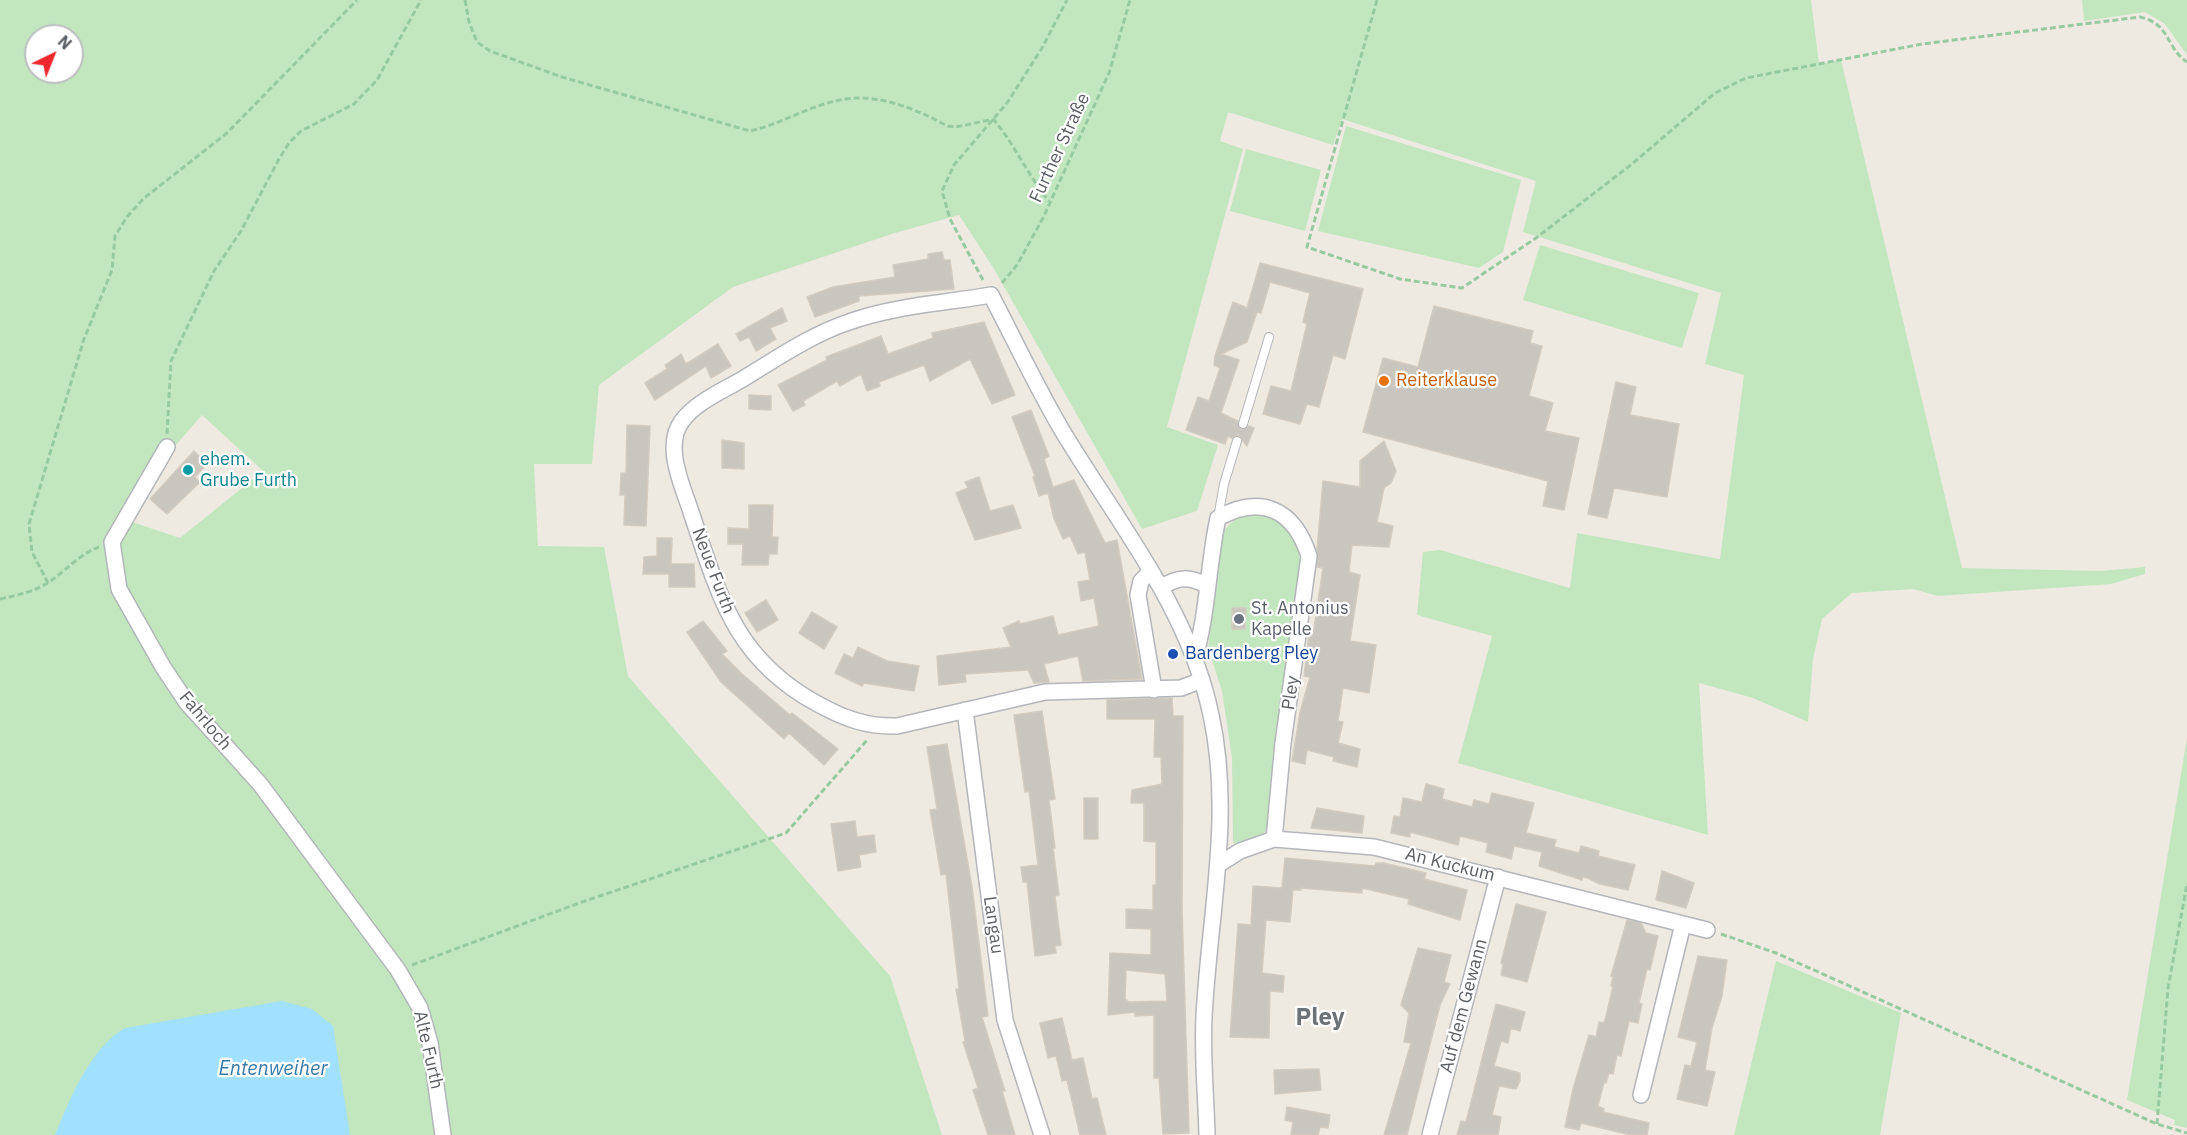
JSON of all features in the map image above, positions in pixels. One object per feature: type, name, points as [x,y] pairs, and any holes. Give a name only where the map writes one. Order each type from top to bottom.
[{"type":"street","points":[[991,296],[1062,429],[1161,587],[1195,657],[1212,716],[1218,763],[1218,865],[1205,1008],[1208,1135]]},
{"type":"street","name":"Neue Furth","points":[[991,296],[884,313],[849,322],[810,339],[718,393],[682,421],[675,436],[674,450],[680,480],[719,595],[741,638],[765,668],[800,694],[845,719],[879,727],[897,726],[1046,692],[1181,688],[1202,680]]},
{"type":"street","points":[[112,542],[167,447]]},
{"type":"street","name":"Pley","points":[[1218,518],[1247,505],[1268,508],[1290,521],[1303,538],[1309,556],[1283,743],[1274,839]]},
{"type":"street","points":[[1195,657],[1202,634],[1206,585],[1218,518]]},
{"type":"street","name":"Fahrloch","points":[[112,542],[119,589],[187,703],[260,784],[398,970]]},
{"type":"street","points":[[1151,571],[1141,581],[1138,595],[1154,690]]},
{"type":"street","points":[[1161,587],[1174,580],[1189,577],[1206,585]]},
{"type":"street","name":"Langau","points":[[965,710],[1005,1020],[1042,1135]]},
{"type":"street","name":"An Kuckum","points":[[1218,865],[1240,851],[1274,839],[1374,847],[1707,930]]},
{"type":"street","name":"Auf dem Gewann","points":[[1430,1135],[1498,877]]},
{"type":"street","points":[[1641,1095],[1683,924]]},
{"type":"street","name":"Alte Furth","points":[[398,970],[420,1008],[430,1043],[443,1135]]},
{"type":"lane","points":[[1243,424],[1269,337]]},
{"type":"lane","points":[[1218,518],[1224,484],[1237,441]]},
{"type":"path","points":[[48,583],[32,552],[29,524],[84,339],[112,270],[115,236],[127,217],[143,199],[227,133],[357,0]]},
{"type":"path","points":[[167,447],[171,361],[214,270],[241,231],[289,143],[302,131],[354,104],[377,80],[421,0]]},
{"type":"path","points":[[465,0],[469,22],[477,42],[490,51],[562,77],[750,131],[772,126],[818,105],[856,98],[880,100],[922,113],[950,126],[977,120],[994,120],[1006,133],[1033,182],[1049,201]]},
{"type":"path","points":[[991,296],[950,219],[942,190],[954,165],[994,120],[1042,48],[1067,0]]},
{"type":"path","name":"Further Straße","points":[[991,296],[1017,265],[1049,201],[1109,73],[1130,0]]},
{"type":"path","points":[[1377,0],[1307,247],[1400,279],[1462,288],[1536,238],[1606,184],[1715,93],[1746,78],[1922,44],[2140,18],[2159,24],[2180,57],[2187,62]]},
{"type":"path","points":[[0,599],[30,592],[48,583],[87,551],[112,542]]},
{"type":"path","points":[[398,970],[582,902],[786,833],[879,727]]},
{"type":"path","points":[[2157,1124],[2168,988],[2187,884]]},
{"type":"path","points":[[1707,930],[1776,953],[2157,1124],[2187,1133]]},
{"type":"green space","points":[[0,0],[1811,0],[1819,64],[1841,60],[1962,568],[2100,571],[2145,567],[2145,574],[2111,584],[1938,596],[1913,589],[1852,593],[1822,619],[1813,659],[1808,722],[1753,698],[1699,683],[1708,835],[1458,763],[1492,636],[1417,615],[1423,552],[1440,550],[1570,588],[1577,533],[1720,559],[1744,375],[1705,364],[1721,293],[1523,232],[1536,181],[1342,119],[1333,145],[1228,112],[1220,141],[1243,149],[1167,427],[1218,445],[1197,511],[1142,529],[994,269],[959,215],[895,233],[733,287],[599,385],[592,464],[534,464],[538,546],[604,547],[628,676],[890,976],[942,1135],[0,1135]],"holes":[[[202,415],[263,471],[180,538],[129,521],[176,445]]]},
{"type":"green space","points":[[2082,0],[2187,0],[2187,55],[2165,24],[2145,12],[2084,21]]},
{"type":"green space","points":[[1346,126],[1521,180],[1503,252],[1479,268],[1318,231]]},
{"type":"green space","points":[[1246,149],[1321,170],[1305,231],[1230,211]]},
{"type":"green space","points":[[1540,245],[1699,293],[1682,348],[1523,300]]},
{"type":"green space","points":[[1251,513],[1271,517],[1286,526],[1295,540],[1300,560],[1269,826],[1263,834],[1233,843],[1232,758],[1222,691],[1208,648],[1222,532],[1235,519]]},
{"type":"green space","points":[[2187,738],[2187,1128],[2174,1125],[2175,1120],[2127,1100]]},
{"type":"green space","points":[[1776,961],[1901,1013],[1880,1135],[1734,1135]]},
{"type":"water","name":"Entenweiher","points":[[282,1001],[312,1009],[333,1026],[350,1135],[55,1135],[82,1075],[102,1048],[125,1028]]},
{"type":"building","points":[[942,252],[944,260],[950,260],[954,289],[859,296],[859,301],[815,317],[807,297],[833,287],[895,277],[893,265],[928,259],[928,254]]},
{"type":"building","points":[[1260,263],[1363,289],[1345,359],[1333,355],[1319,407],[1307,404],[1300,424],[1263,414],[1271,386],[1291,391],[1307,324],[1303,322],[1310,293],[1270,282],[1261,313],[1257,312],[1247,342],[1221,354],[1239,360],[1221,413],[1238,421],[1241,430],[1249,426],[1254,428],[1247,446],[1238,435],[1232,438],[1228,436],[1225,444],[1186,430],[1198,397],[1209,401],[1220,368],[1214,365],[1215,356],[1233,302],[1247,308]]},
{"type":"building","points":[[1434,306],[1533,331],[1530,343],[1542,346],[1529,396],[1553,403],[1545,431],[1579,438],[1564,510],[1543,506],[1548,481],[1363,432],[1383,358],[1418,367]]},
{"type":"building","points":[[782,308],[787,321],[770,328],[776,339],[756,351],[749,337],[740,341],[736,334]]},
{"type":"building","points":[[984,322],[1015,395],[992,404],[970,359],[930,381],[924,365],[879,382],[880,386],[867,391],[861,374],[840,386],[837,381],[803,401],[805,405],[793,411],[778,385],[827,360],[826,357],[881,336],[888,354],[933,338],[932,333]]},
{"type":"building","points":[[718,344],[731,366],[711,378],[706,366],[655,400],[645,383],[667,369],[665,365],[681,354],[686,364]]},
{"type":"building","points":[[1616,382],[1636,387],[1630,415],[1679,424],[1667,497],[1614,488],[1607,518],[1588,514]]},
{"type":"building","points":[[749,395],[771,396],[771,410],[749,409]]},
{"type":"building","points":[[1031,410],[1049,456],[1044,459],[1053,487],[1074,480],[1105,543],[1117,540],[1142,679],[1083,681],[1078,656],[1044,664],[1049,682],[1034,683],[1028,670],[965,674],[966,682],[939,685],[937,656],[1011,647],[1003,628],[1019,621],[1020,624],[1053,616],[1058,635],[1099,626],[1094,598],[1081,601],[1078,582],[1090,580],[1085,552],[1078,554],[1070,536],[1063,539],[1054,519],[1048,493],[1039,496],[1033,477],[1035,476],[1012,417]]},
{"type":"building","points":[[627,425],[650,426],[646,526],[624,525],[625,495],[620,495],[621,473],[626,473]]},
{"type":"building","points":[[722,440],[744,443],[744,469],[722,468]]},
{"type":"building","points":[[1384,441],[1396,471],[1391,483],[1384,488],[1377,522],[1393,526],[1389,547],[1352,545],[1349,572],[1360,575],[1350,641],[1376,645],[1369,693],[1343,688],[1338,721],[1343,722],[1338,743],[1360,749],[1357,767],[1333,761],[1334,757],[1307,750],[1305,764],[1292,761],[1300,712],[1310,677],[1304,676],[1309,634],[1313,635],[1323,568],[1317,567],[1317,550],[1323,481],[1360,487],[1360,461]]},
{"type":"building","points":[[194,451],[207,464],[195,477],[200,482],[167,514],[150,499]]},
{"type":"building","points":[[979,477],[990,511],[1013,505],[1021,528],[975,540],[956,493],[968,488],[965,482]]},
{"type":"building","points":[[749,505],[773,505],[772,537],[778,537],[777,554],[769,554],[768,565],[742,565],[743,544],[728,544],[728,528],[749,529]]},
{"type":"building","points":[[657,538],[672,538],[671,564],[694,564],[695,587],[669,587],[669,574],[643,574],[644,557],[657,556]]},
{"type":"building","points":[[766,600],[778,620],[757,632],[745,613]]},
{"type":"building","name":"St. Antonius Kapelle","points":[[1232,608],[1246,608],[1245,629],[1232,629]]},
{"type":"building","points":[[812,612],[837,627],[824,649],[799,633]]},
{"type":"building","points":[[703,621],[727,651],[722,654],[742,674],[790,715],[792,713],[838,749],[824,765],[789,733],[784,739],[721,682],[687,632]]},
{"type":"building","points":[[858,647],[887,661],[919,666],[914,691],[864,683],[862,686],[835,673],[844,654],[853,658]]},
{"type":"building","points":[[1172,698],[1173,716],[1183,716],[1182,908],[1189,1133],[1163,1134],[1159,1078],[1154,1078],[1154,1015],[1135,1016],[1135,1012],[1108,1015],[1110,953],[1151,955],[1151,929],[1126,928],[1126,909],[1153,910],[1153,885],[1156,885],[1156,842],[1144,841],[1144,803],[1131,803],[1132,790],[1162,784],[1161,757],[1154,757],[1155,719],[1107,719],[1107,700]],"holes":[[[1126,970],[1165,974],[1167,1001],[1129,1002],[1125,999]]]},
{"type":"building","points":[[1042,711],[1055,799],[1049,800],[1059,895],[1055,896],[1061,945],[1055,946],[1056,953],[1035,956],[1027,882],[1023,882],[1021,867],[1038,865],[1029,791],[1025,792],[1014,715]]},
{"type":"building","points":[[947,744],[972,887],[988,1016],[982,1017],[1005,1091],[1002,1091],[1015,1135],[988,1135],[973,1090],[978,1088],[963,1042],[965,1041],[956,989],[959,989],[946,874],[941,875],[930,810],[937,809],[927,747]]},
{"type":"building","points":[[1426,784],[1444,789],[1442,799],[1472,807],[1474,800],[1489,804],[1492,793],[1534,803],[1526,833],[1556,840],[1554,847],[1579,853],[1581,846],[1599,851],[1598,856],[1635,865],[1628,890],[1600,884],[1583,876],[1582,880],[1539,866],[1542,852],[1514,846],[1511,859],[1486,852],[1488,843],[1460,836],[1458,845],[1410,832],[1410,837],[1391,833],[1394,816],[1400,817],[1403,798],[1422,802]]},
{"type":"building","points":[[1084,798],[1098,798],[1098,839],[1084,839]]},
{"type":"building","points":[[1317,808],[1364,816],[1362,833],[1311,828]]},
{"type":"building","points":[[855,821],[857,837],[874,835],[876,852],[859,855],[861,867],[838,871],[831,824]]},
{"type":"building","points":[[1285,858],[1375,866],[1376,863],[1384,863],[1426,873],[1424,879],[1467,890],[1460,920],[1408,904],[1409,899],[1362,888],[1362,893],[1301,888],[1301,890],[1293,890],[1290,922],[1266,920],[1262,973],[1284,976],[1283,992],[1270,991],[1269,1038],[1230,1037],[1238,924],[1251,925],[1253,886],[1282,888]]},
{"type":"building","points":[[1662,871],[1694,883],[1686,908],[1656,900]]},
{"type":"building","points":[[1516,904],[1546,912],[1527,982],[1501,975],[1503,964],[1501,963]]},
{"type":"building","points":[[1627,920],[1641,923],[1646,933],[1658,936],[1639,1003],[1642,1004],[1638,1023],[1629,1021],[1621,1056],[1617,1055],[1613,1074],[1609,1073],[1606,1083],[1604,1082],[1598,1106],[1604,1109],[1603,1112],[1649,1123],[1647,1135],[1630,1135],[1581,1123],[1579,1130],[1565,1127],[1573,1089],[1589,1035],[1596,1037],[1599,1022],[1604,1023],[1613,986],[1611,986],[1613,977],[1611,976]]},
{"type":"building","points":[[1418,948],[1451,955],[1444,982],[1450,984],[1440,1005],[1407,1135],[1384,1135],[1411,1043],[1404,1042],[1409,1013],[1401,1005]]},
{"type":"building","points":[[1698,956],[1727,960],[1722,996],[1712,1028],[1705,1070],[1715,1072],[1707,1106],[1677,1099],[1685,1065],[1691,1066],[1697,1042],[1678,1037]]},
{"type":"building","points":[[1496,1004],[1525,1012],[1520,1031],[1511,1028],[1508,1043],[1501,1041],[1494,1066],[1520,1073],[1520,1081],[1516,1089],[1499,1086],[1492,1115],[1501,1117],[1498,1135],[1457,1135],[1461,1121],[1466,1122]]},
{"type":"building","points":[[1062,1018],[1072,1060],[1083,1058],[1092,1099],[1097,1098],[1106,1135],[1080,1135],[1067,1080],[1062,1081],[1056,1056],[1048,1058],[1040,1023]]},
{"type":"building","points":[[1319,1069],[1321,1090],[1275,1094],[1274,1070]]},
{"type":"building","points":[[1287,1107],[1330,1115],[1328,1128],[1320,1127],[1318,1135],[1291,1135],[1293,1122],[1285,1120]]},
{"type":"place","name":"Reiterklause","points":[[1384,381]]},
{"type":"place","name":"ehem. Grube Furth","points":[[188,470]]},
{"type":"place","name":"St. Antonius Kapelle","points":[[1239,619]]},
{"type":"place","name":"Bardenberg Pley","points":[[1173,654]]},
{"type":"district","name":"Pley","points":[[1320,1018]]}]
